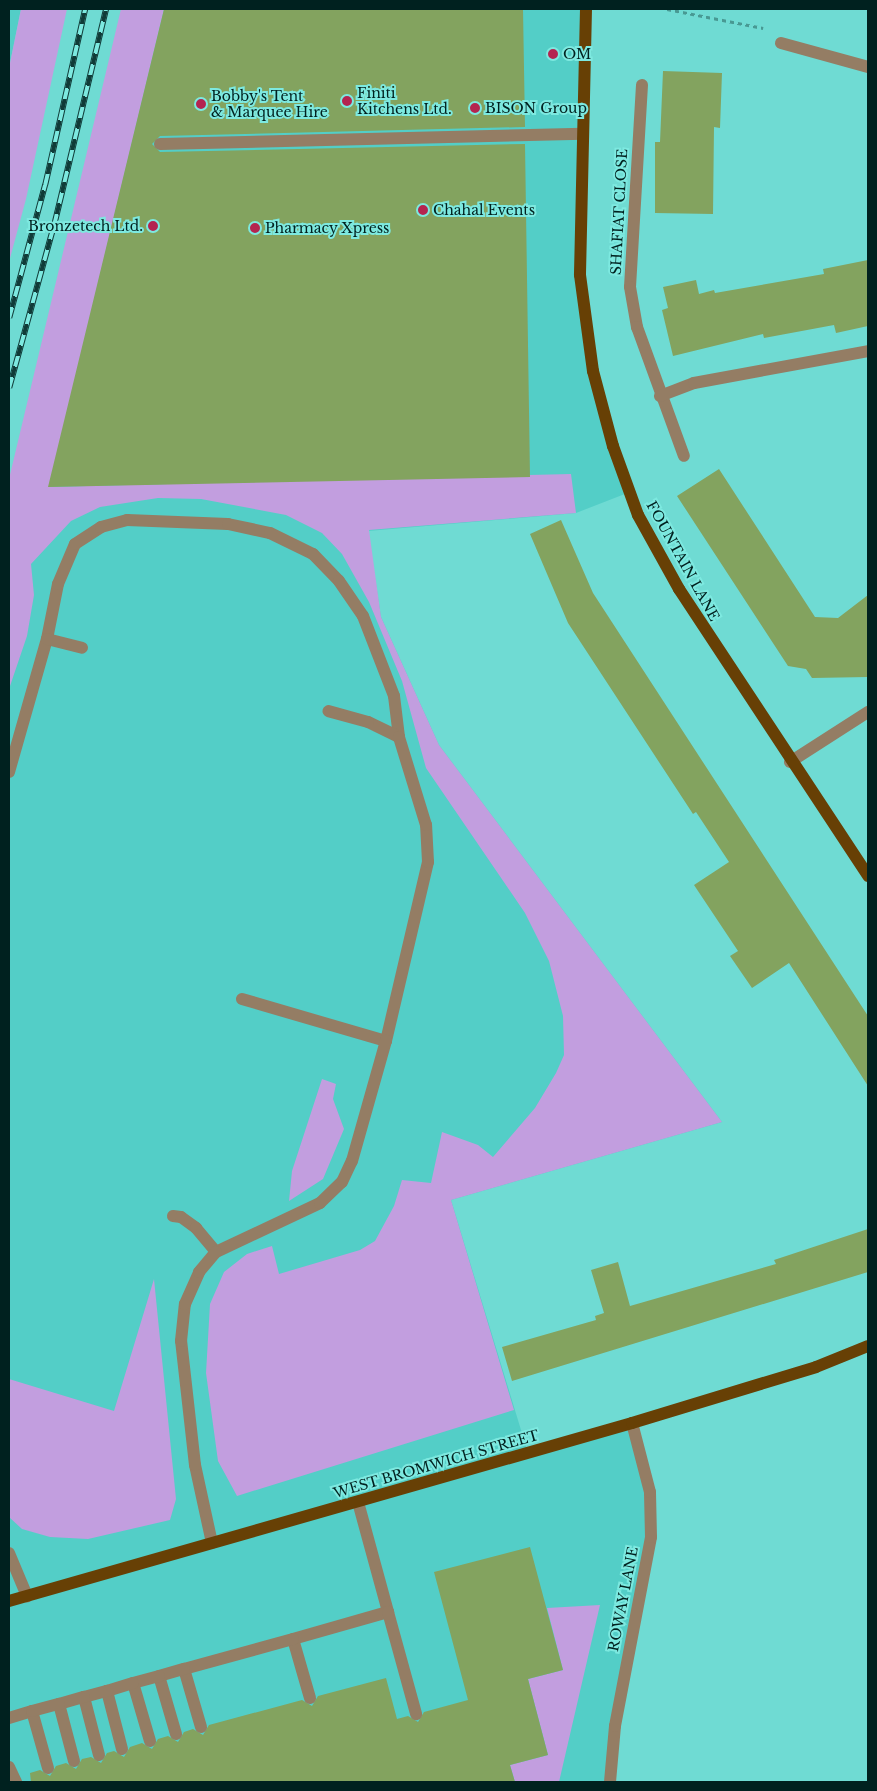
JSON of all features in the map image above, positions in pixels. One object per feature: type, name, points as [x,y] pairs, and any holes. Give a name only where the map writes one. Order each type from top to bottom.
[{"type":"main road","name":"FOUNTAIN LANE","points":[[586,9],[580,275],[594,371],[613,446],[638,515],[678,588],[790,762],[868,876]]},
{"type":"main road","name":"WEST BROMWICH STREET","points":[[9,1602],[632,1423],[816,1367],[868,1346]]},
{"type":"street","points":[[781,43],[868,67]]},
{"type":"street","name":"SHAFIAT CLOSE","points":[[642,85],[630,287],[637,328],[660,396],[684,456]]},
{"type":"street","points":[[160,144],[583,134]]},
{"type":"street","points":[[660,396],[694,383],[868,351]]},
{"type":"street","points":[[9,772],[47,639],[58,584],[75,544],[101,527],[136,521],[228,524],[270,533],[313,554],[339,581],[362,616],[394,696],[399,737],[426,825],[428,862],[386,1040],[352,1161],[342,1182],[320,1203],[296,1216],[267,1226],[216,1252],[199,1272],[185,1304],[181,1341],[195,1465],[212,1543]]},
{"type":"street","points":[[47,639],[82,648]]},
{"type":"street","points":[[328,711],[368,722],[399,737]]},
{"type":"street","points":[[790,762],[868,712]]},
{"type":"street","points":[[242,998],[386,1040]]},
{"type":"street","points":[[173,1216],[181,1217],[196,1228],[216,1252]]},
{"type":"street","name":"ROWAY LANE","points":[[610,1782],[615,1726],[650,1537],[650,1492],[632,1423]]},
{"type":"street","points":[[358,1502],[416,1714]]},
{"type":"street","points":[[9,1553],[27,1596]]},
{"type":"street","points":[[9,1718],[388,1612]]},
{"type":"street","points":[[293,1639],[310,1698]]},
{"type":"street","points":[[184,1669],[202,1727]]},
{"type":"street","points":[[159,1676],[176,1734]]},
{"type":"street","points":[[133,1683],[150,1741]]},
{"type":"street","points":[[106,1691],[122,1749]]},
{"type":"street","points":[[84,1697],[99,1755]]},
{"type":"street","points":[[59,1704],[74,1761]]},
{"type":"street","points":[[32,1711],[48,1768]]},
{"type":"street","points":[[9,1767],[16,1782]]},
{"type":"shaded area","points":[[9,9],[21,9],[9,68]]},
{"type":"shaded area","points":[[21,9],[67,9],[26,199],[9,262],[9,68]]},
{"type":"shaded area","points":[[121,9],[164,9],[49,487],[571,474],[576,513],[369,530],[381,617],[439,745],[722,1122],[451,1200],[514,1410],[237,1496],[218,1461],[206,1373],[210,1304],[224,1272],[247,1254],[272,1246],[279,1274],[360,1250],[375,1241],[394,1206],[402,1180],[431,1183],[442,1132],[478,1145],[493,1157],[535,1108],[556,1073],[564,1055],[563,1016],[549,961],[525,913],[426,768],[402,681],[369,602],[342,554],[322,533],[286,515],[201,499],[158,498],[100,507],[71,521],[31,564],[34,595],[27,636],[9,689],[9,479]]},
{"type":"shaded area","points":[[164,9],[586,9],[586,332],[630,492],[576,513],[368,531],[381,617],[439,745],[722,1122],[451,1200],[528,1453],[632,1423],[650,1492],[651,1537],[610,1782],[9,1782],[9,611],[48,487]]},
{"type":"shaded area","points":[[322,1079],[336,1084],[333,1099],[344,1129],[323,1179],[289,1201],[292,1171]]},
{"type":"shaded area","points":[[154,1279],[176,1499],[170,1520],[88,1539],[50,1537],[22,1529],[9,1517],[9,1379],[114,1411]]},
{"type":"shaded area","points":[[600,1605],[559,1782],[515,1782],[510,1765],[548,1755],[528,1679],[563,1670],[547,1608]]},
{"type":"building","points":[[164,9],[523,9],[525,127],[160,136],[152,144],[160,152],[525,144],[530,477],[48,487]]},
{"type":"building","points":[[663,71],[722,73],[720,128],[714,127],[713,214],[655,213],[655,142],[660,142]]},
{"type":"building","points":[[868,260],[868,326],[836,333],[834,325],[764,338],[763,334],[673,356],[662,310],[668,308],[663,287],[696,280],[699,294],[714,290],[715,293],[824,274],[823,269]]},
{"type":"building","points":[[719,469],[815,617],[838,618],[868,595],[868,677],[812,678],[806,669],[788,666],[677,496]]},
{"type":"building","points":[[561,520],[593,593],[868,1016],[868,1086],[789,963],[752,988],[730,956],[738,951],[694,885],[729,862],[696,812],[693,814],[568,623],[530,534]]},
{"type":"building","points":[[868,1229],[868,1272],[512,1381],[502,1347],[596,1320],[595,1316],[604,1313],[591,1270],[618,1262],[630,1306],[776,1264],[774,1260]]},
{"type":"building","points":[[530,1547],[563,1670],[528,1679],[548,1755],[510,1765],[515,1782],[31,1782],[30,1773],[40,1770],[50,1776],[56,1766],[66,1763],[76,1769],[82,1759],[91,1757],[101,1763],[107,1753],[114,1751],[124,1757],[130,1747],[142,1743],[152,1749],[158,1739],[168,1736],[178,1742],[184,1732],[193,1729],[203,1735],[209,1725],[302,1700],[312,1706],[318,1696],[386,1678],[397,1719],[408,1716],[418,1722],[424,1712],[468,1700],[434,1572]]},
{"type":"railway","points":[[9,318],[45,185],[85,9]]},
{"type":"railway","points":[[9,388],[54,225],[106,9]]},
{"type":"place","name":"OM","points":[[553,54]]},
{"type":"place","name":"Finiti Kitchens Ltd.","points":[[347,101]]},
{"type":"place","name":"Bobby's Tent & Marquee Hire","points":[[201,104]]},
{"type":"place","name":"BISON Group","points":[[475,108]]},
{"type":"place","name":"Chahal Events","points":[[423,210]]},
{"type":"place","name":"Bronzetech Ltd.","points":[[153,226]]},
{"type":"place","name":"Pharmacy Xpress","points":[[255,228]]}]
